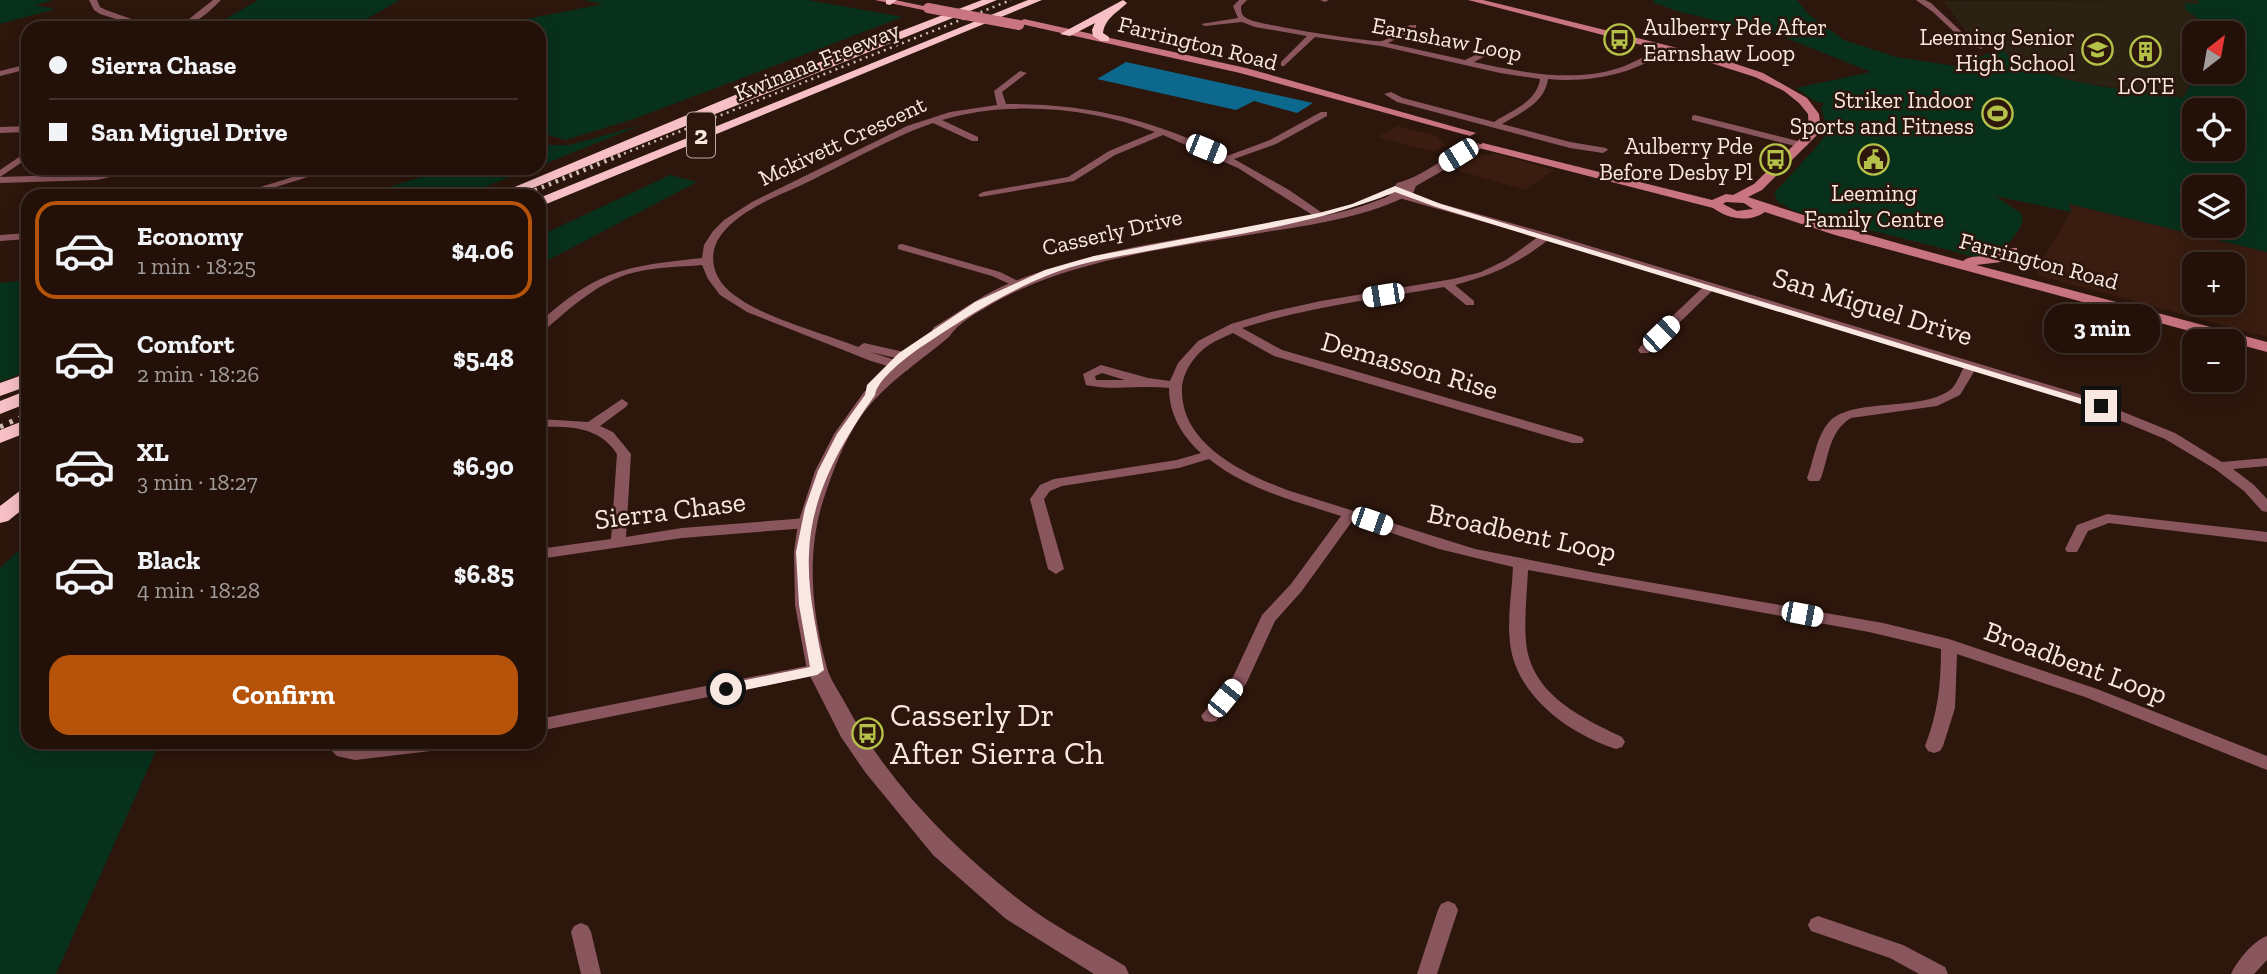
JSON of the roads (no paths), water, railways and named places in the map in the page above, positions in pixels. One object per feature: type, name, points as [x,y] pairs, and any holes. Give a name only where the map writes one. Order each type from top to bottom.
[{"type":"highway","name":"Kwinana Freeway","points":[[517,189],[751,93],[992,0]]},
{"type":"highway","name":"Kwinana Freeway","points":[[546,200],[1037,0]]},
{"type":"highway","points":[[1069,33],[1124,2]]},
{"type":"highway","points":[[1105,39],[1097,34],[1099,24],[1124,2]]},
{"type":"highway","points":[[546,213],[863,69]]},
{"type":"highway","points":[[546,171],[751,93]]},
{"type":"highway","points":[[500,189],[537,175]]},
{"type":"highway","points":[[0,390],[21,382]]},
{"type":"highway","points":[[0,408],[21,399]]},
{"type":"highway","points":[[0,437],[21,428]]},
{"type":"highway","points":[[0,516],[21,500]]},
{"type":"main road","name":"Farrington Road","points":[[902,0],[931,7]]},
{"type":"main road","points":[[1465,138],[1481,146],[1726,200],[1758,187],[1803,145],[1815,131],[1816,122],[1810,109],[1796,95],[1751,72],[1472,0]]},
{"type":"main road","name":"Farrington Road","points":[[887,1],[1105,39],[1281,80],[1465,138]]},
{"type":"main road","name":"Farrington Road","points":[[1069,33],[1465,138]]},
{"type":"main road","points":[[1465,138],[1487,134],[1496,141],[1756,208]]},
{"type":"main road","points":[[1481,146],[1494,144],[1496,141]]},
{"type":"main road","points":[[1756,208],[1758,187]]},
{"type":"main road","points":[[1726,200],[1728,212],[1756,208]]},
{"type":"main road","name":"Farrington Road","points":[[1756,208],[2267,347]]},
{"type":"main road","name":"Farrington Road","points":[[1756,208],[2182,333]]},
{"type":"main road","points":[[1840,232],[1864,235],[1971,261],[1996,260],[2012,251]]},
{"type":"main road","points":[[2245,351],[2267,357]]},
{"type":"street","points":[[93,0],[103,12],[136,21]]},
{"type":"street","points":[[192,21],[217,0]]},
{"type":"street","points":[[1205,24],[1242,19],[1236,11],[1243,0]]},
{"type":"street","points":[[1920,0],[1934,9],[1962,38],[1979,47]]},
{"type":"street","points":[[179,21],[197,16]]},
{"type":"street","name":"Earnshaw Loop","points":[[1242,19],[1273,29],[1381,44],[1544,76],[1583,76],[1617,71],[1666,49]]},
{"type":"street","points":[[1381,44],[1413,27]]},
{"type":"street","points":[[1284,64],[1313,34]]},
{"type":"street","points":[[1468,62],[1490,50]]},
{"type":"street","points":[[0,74],[21,68]]},
{"type":"street","points":[[11,71],[21,74]]},
{"type":"street","points":[[1002,106],[998,91],[1023,73]]},
{"type":"street","points":[[1495,125],[1540,94],[1545,85],[1544,76]]},
{"type":"street","points":[[1388,94],[1570,145],[1603,150]]},
{"type":"street","name":"Mckivett Crescent","points":[[706,261],[710,246],[718,233],[750,207],[934,120],[1002,106],[1049,105],[1121,117],[1229,158],[1258,175],[1316,218]]},
{"type":"street","points":[[1229,158],[1273,142],[1324,114]]},
{"type":"street","points":[[1695,118],[1803,145]]},
{"type":"street","points":[[934,120],[975,139]]},
{"type":"street","points":[[0,130],[21,129]]},
{"type":"street","points":[[983,195],[1071,179],[1112,153],[1162,132]]},
{"type":"street","points":[[1458,155],[1459,147],[1465,138]]},
{"type":"street","name":"Casserly Drive","points":[[1116,974],[1015,911],[977,882],[941,848],[873,766],[849,731],[817,670],[806,605],[803,552],[807,523],[815,493],[832,452],[870,395],[903,361],[944,334],[948,326],[979,304],[1018,284],[1094,259],[1359,211],[1400,191],[1458,155],[1481,146]]},
{"type":"street","points":[[0,174],[21,159]]},
{"type":"street","points":[[0,187],[5,180],[21,171]]},
{"type":"street","points":[[5,180],[107,175]]},
{"type":"street","points":[[260,189],[308,175]]},
{"type":"street","name":"San Miguel Drive","points":[[1400,191],[1424,204],[1438,205],[1546,236],[2076,397],[2170,436],[2220,466],[2249,488],[2267,508]]},
{"type":"street","points":[[0,238],[21,236]]},
{"type":"street","points":[[1147,382],[1174,385],[1184,362],[1193,351],[1233,328],[1274,315],[1447,284],[1501,267],[1546,236]]},
{"type":"street","points":[[902,247],[996,274],[1018,284]]},
{"type":"street","points":[[546,323],[562,308],[604,281],[625,272],[706,261],[716,282],[726,294],[780,322],[835,342],[903,361]]},
{"type":"street","points":[[1447,284],[1470,303]]},
{"type":"street","points":[[1644,350],[1711,286]]},
{"type":"street","name":"Demasson Rise","points":[[1233,328],[1279,353],[1577,440]]},
{"type":"street","points":[[1814,478],[1829,429],[1836,420],[1848,415],[1932,404],[1956,392],[1971,366]]},
{"type":"street","name":"Broadbent Loop","points":[[1174,385],[1174,400],[1193,438],[1209,455],[1246,478],[1436,544],[1521,563],[1893,631],[1949,645],[2066,683],[2267,763]]},
{"type":"street","points":[[591,426],[622,403]]},
{"type":"street","points":[[546,423],[565,422],[591,426],[608,433],[619,443],[624,454],[618,540]]},
{"type":"street","points":[[1056,569],[1037,499],[1045,488],[1059,482],[1179,464],[1209,455]]},
{"type":"street","points":[[2220,466],[2267,462]]},
{"type":"street","points":[[1210,716],[1240,680],[1268,619],[1296,588],[1350,514]]},
{"type":"street","points":[[2071,549],[2082,528],[2107,518],[2267,537]]},
{"type":"street","name":"Sierra Chase","points":[[546,553],[618,540],[748,526],[807,523]]},
{"type":"street","points":[[1521,563],[1518,644],[1524,670],[1536,690],[1553,706],[1573,721],[1616,742]]},
{"type":"street","points":[[1934,746],[1947,715],[1950,692],[1949,645]]},
{"type":"street","points":[[546,724],[817,670]]},
{"type":"street","points":[[341,749],[355,753],[388,749]]},
{"type":"street","points":[[1427,974],[1448,910]]},
{"type":"street","points":[[1818,925],[1896,951],[1938,974]]},
{"type":"street","points":[[581,932],[591,974]]},
{"type":"street","points":[[2251,971],[2267,945]]},
{"type":"water","points":[[1126,62],[1313,103],[1297,113],[1254,101],[1236,110],[1097,79]]},
{"type":"railway","points":[[622,154],[1011,0]]},
{"type":"railway","points":[[538,189],[622,154]]},
{"type":"railway","points":[[618,156],[622,154]]},
{"type":"railway","points":[[0,427],[21,417]]},
{"type":"place","name":"Aulberry Pde After Earnshaw Loop","points":[[1620,40]]},
{"type":"place","name":"Leeming Senior High School","points":[[2098,50]]},
{"type":"place","name":"LOTE","points":[[2146,52]]},
{"type":"place","name":"Striker Indoor Sports and Fitness","points":[[1997,113]]},
{"type":"place","name":"Aulberry Pde Before Desby Pl","points":[[1776,159]]},
{"type":"place","name":"Leeming Family Centre","points":[[1874,159]]},
{"type":"place","name":"Casserly Dr After Sierra Ch","points":[[867,733]]}]
